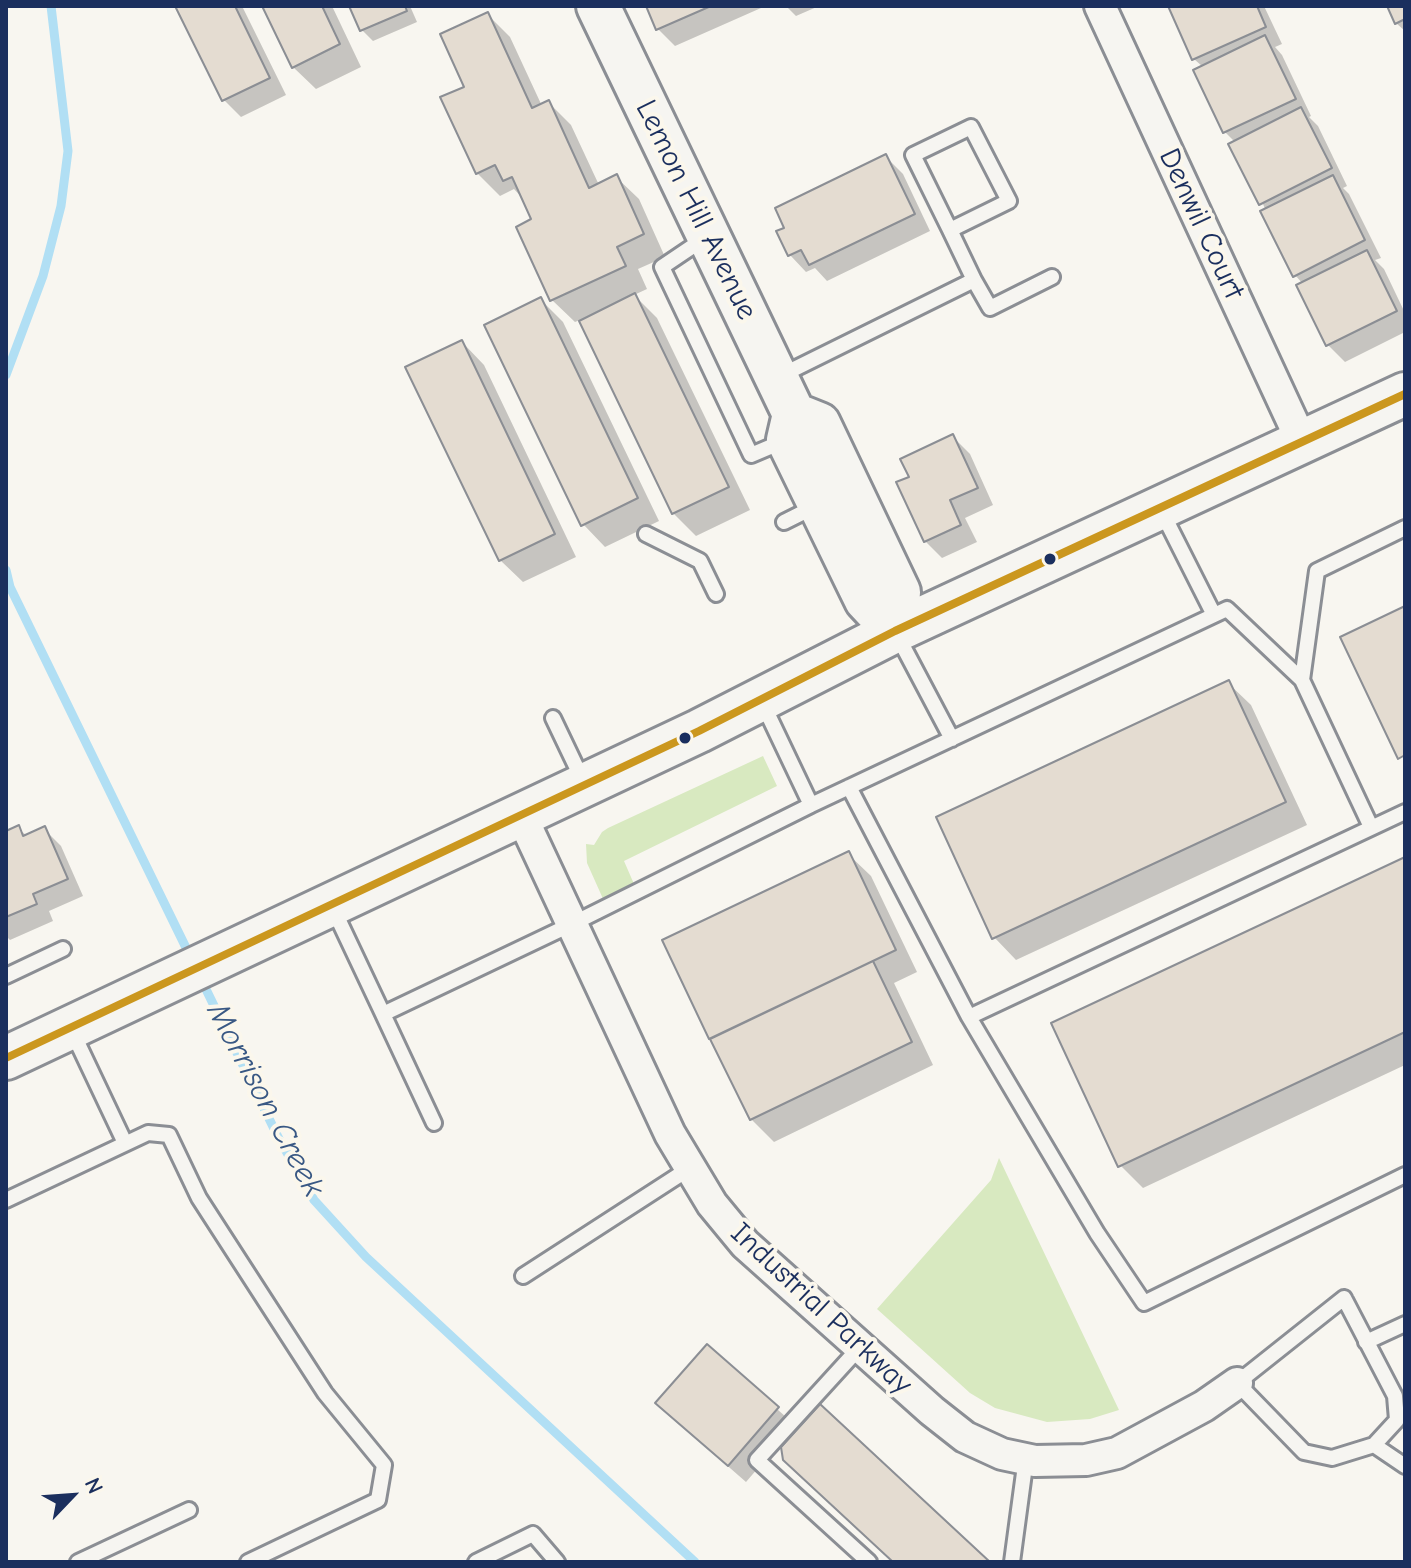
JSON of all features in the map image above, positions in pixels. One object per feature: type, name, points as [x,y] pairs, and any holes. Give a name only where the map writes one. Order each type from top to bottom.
[{"type":"main road","name":"Lemon Hill Avenue","points":[[598,6],[794,414],[899,592],[895,631]]},
{"type":"main road","points":[[6,1058],[761,700],[895,631],[1405,394]]},
{"type":"main road","name":"Lemon Hill Avenue","points":[[794,414],[802,513],[866,600],[895,631]]},
{"type":"street","name":"Denwil Court","points":[[1100,6],[1302,442]]},
{"type":"street","name":"Industrial Parkway","points":[[521,815],[670,1134],[712,1204],[745,1244],[965,1437],[1002,1454],[1026,1458],[1064,1462],[1117,1453],[1204,1406],[1237,1383]]},
{"type":"lane","points":[[950,230],[1009,201],[971,127],[913,155],[974,280],[990,308],[1052,277]]},
{"type":"lane","points":[[709,235],[662,267],[751,455],[794,414],[974,280]]},
{"type":"lane","points":[[1160,509],[1214,615]]},
{"type":"lane","points":[[1302,680],[1317,571],[1405,528]]},
{"type":"lane","points":[[646,534],[700,561],[716,594]]},
{"type":"lane","points":[[383,1014],[811,805],[1227,609],[1302,680],[1371,827]]},
{"type":"lane","points":[[895,631],[952,739]]},
{"type":"lane","points":[[761,700],[811,805]]},
{"type":"lane","points":[[553,718],[584,784]]},
{"type":"lane","points":[[849,787],[969,1017],[1097,1233],[1144,1303],[1405,1175]]},
{"type":"lane","points":[[969,1017],[1405,812]]},
{"type":"lane","points":[[330,903],[434,1123]]},
{"type":"lane","points":[[6,976],[63,949]]},
{"type":"lane","points":[[70,1028],[125,1143]]},
{"type":"lane","points":[[6,1200],[148,1133],[169,1135],[199,1198],[325,1393],[384,1465],[378,1500],[248,1562]]},
{"type":"lane","points":[[523,1276],[690,1168]]},
{"type":"lane","points":[[1344,1298],[1366,1342],[1395,1396],[1397,1420],[1374,1445],[1332,1458],[1304,1452],[1237,1383],[1344,1298]]},
{"type":"lane","points":[[1366,1342],[1405,1324]]},
{"type":"lane","points":[[860,1347],[757,1460],[869,1562]]},
{"type":"lane","points":[[1374,1445],[1405,1466]]},
{"type":"lane","points":[[1012,1562],[1026,1458]]},
{"type":"lane","points":[[78,1562],[189,1510]]},
{"type":"lane","points":[[476,1562],[533,1534],[557,1562]]},
{"type":"green space","points":[[763,756],[777,786],[624,861],[634,884],[604,901],[587,863],[586,844],[594,845],[608,828]]},
{"type":"green space","points":[[999,1158],[1119,1410],[1090,1419],[1047,1422],[995,1408],[970,1393],[877,1309],[991,1180]]},
{"type":"building","points":[[175,6],[235,6],[270,78],[222,101]]},
{"type":"building","points":[[262,6],[322,6],[340,44],[292,68]]},
{"type":"building","points":[[349,6],[405,6],[407,11],[360,31]]},
{"type":"building","points":[[646,6],[711,6],[656,30]]},
{"type":"building","points":[[1168,6],[1257,6],[1266,27],[1192,60]]},
{"type":"building","points":[[1387,6],[1405,6],[1405,19],[1395,24]]},
{"type":"building","points":[[488,12],[532,108],[549,100],[589,188],[617,174],[644,234],[617,247],[626,266],[550,301],[516,227],[531,219],[512,177],[503,181],[495,165],[476,174],[440,97],[464,87],[440,34]]},
{"type":"building","points":[[1265,35],[1296,99],[1223,133],[1193,70]]},
{"type":"building","points":[[1301,107],[1332,168],[1259,205],[1228,144]]},
{"type":"building","points":[[886,154],[915,214],[809,265],[801,250],[788,256],[776,231],[784,228],[775,208]]},
{"type":"building","points":[[1333,175],[1365,240],[1293,277],[1260,211]]},
{"type":"building","points":[[1367,250],[1397,311],[1326,346],[1296,285]]},
{"type":"building","points":[[635,293],[729,487],[672,514],[579,321]]},
{"type":"building","points":[[541,297],[638,498],[581,526],[484,325]]},
{"type":"building","points":[[462,340],[555,534],[499,561],[405,367]]},
{"type":"building","points":[[953,434],[978,488],[950,500],[961,525],[924,542],[896,482],[909,477],[900,459]]},
{"type":"building","points":[[1405,606],[1405,755],[1398,759],[1340,637]]},
{"type":"building","points":[[1229,680],[1286,802],[992,939],[936,817]]},
{"type":"building","points":[[19,825],[23,836],[45,826],[68,879],[33,894],[37,904],[6,917],[6,831]]},
{"type":"building","points":[[849,851],[896,950],[709,1039],[662,940]]},
{"type":"building","points":[[1405,857],[1405,1032],[1118,1167],[1051,1023]]},
{"type":"building","points":[[873,961],[912,1042],[750,1120],[710,1039]]},
{"type":"building","points":[[707,1344],[779,1407],[728,1466],[655,1403]]},
{"type":"building","points":[[820,1404],[990,1562],[893,1562],[783,1460],[781,1447]]},
{"type":"waterway","name":"Morrison Creek","points":[[6,375],[43,276],[61,206],[68,151],[51,6]]},
{"type":"waterway","name":"Morrison Creek","points":[[6,570],[10,587],[192,960]]},
{"type":"waterway","name":"Morrison Creek","points":[[200,977],[278,1137],[314,1200],[366,1257],[695,1562]]},
{"type":"transit line","points":[[6,1058],[699,731],[895,631],[1405,394]]}]
